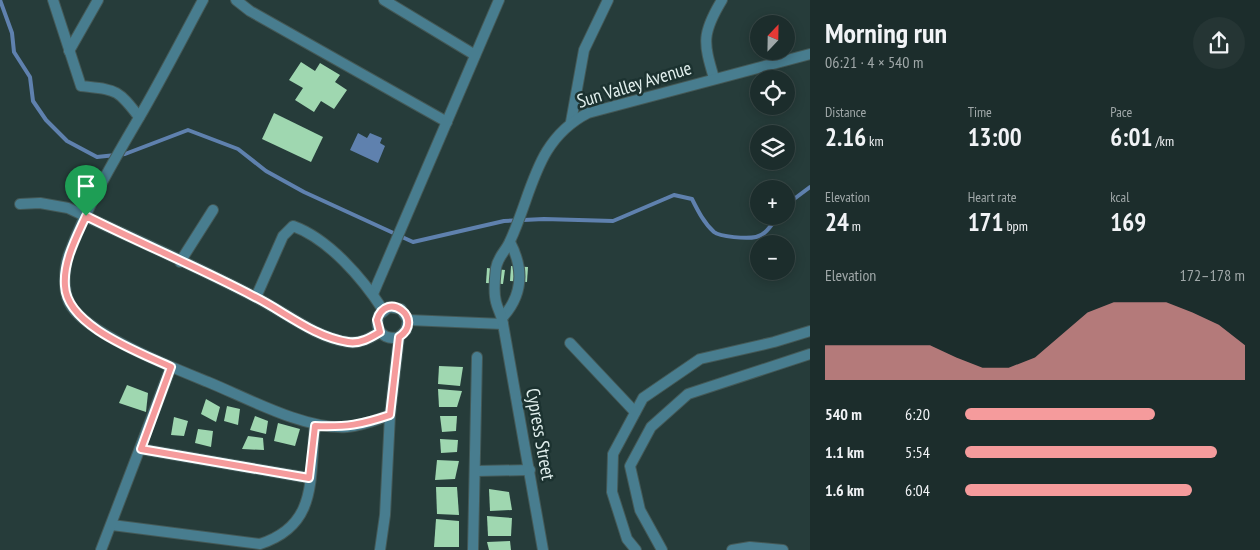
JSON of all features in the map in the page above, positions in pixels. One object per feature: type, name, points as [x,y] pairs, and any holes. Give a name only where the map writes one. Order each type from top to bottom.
[{"type":"street","points":[[54,0],[81,86],[115,91],[123,96],[139,117]]},
{"type":"street","points":[[69,51],[98,0]]},
{"type":"street","points":[[203,0],[129,132],[86,216],[69,256],[64,286],[69,302],[76,314],[94,328],[171,367],[315,426],[359,426],[390,415]]},
{"type":"street","points":[[236,0],[250,11],[447,122]]},
{"type":"street","points":[[384,0],[475,54]]},
{"type":"street","points":[[372,294],[499,0]]},
{"type":"street","points":[[571,122],[584,50],[608,0]]},
{"type":"street","points":[[714,78],[705,49],[708,23],[722,0]]},
{"type":"street","name":"Sun Valley Avenue","points":[[503,321],[495,300],[496,269],[500,254],[510,242],[525,200],[548,149],[558,134],[571,122],[608,106],[810,54]]},
{"type":"street","points":[[20,204],[40,202],[68,208],[256,297],[301,324],[343,341],[359,342],[380,332]]},
{"type":"street","points":[[180,262],[212,210]]},
{"type":"street","points":[[256,297],[282,236],[293,226],[306,231],[349,266],[383,310]]},
{"type":"street","points":[[408,320],[503,321],[514,302],[519,274],[519,260],[510,242]]},
{"type":"street","points":[[380,550],[385,515],[390,415],[399,337],[406,330],[408,320],[401,309],[395,307],[383,310],[377,320],[380,332],[388,338],[399,337]]},
{"type":"street","name":"Cypress Street","points":[[503,321],[543,550]]},
{"type":"street","points":[[636,550],[627,539],[612,492],[613,454],[643,398],[700,359],[774,342],[810,331]]},
{"type":"street","points":[[570,343],[635,412]]},
{"type":"street","points":[[662,550],[640,510],[630,466],[651,427],[688,394],[810,354]]},
{"type":"street","points":[[473,550],[477,357]]},
{"type":"street","points":[[101,550],[171,367]]},
{"type":"street","points":[[112,525],[260,544],[278,538],[296,524],[306,507],[315,426]]},
{"type":"street","points":[[141,449],[309,478]]},
{"type":"street","points":[[476,471],[530,470]]},
{"type":"street","points":[[732,550],[750,547],[783,550]]},
{"type":"water","points":[[358,133],[367,138],[370,133],[382,138],[380,143],[385,146],[378,163],[350,150]]},
{"type":"building","points":[[301,62],[315,71],[320,63],[340,75],[335,82],[347,90],[334,109],[321,101],[314,112],[295,100],[303,88],[289,80]]},
{"type":"building","points":[[274,113],[323,137],[311,162],[262,139]]},
{"type":"building","points":[[511,266],[528,267],[527,282],[510,281]]},
{"type":"building","points":[[487,268],[505,270],[503,284],[486,283]]},
{"type":"building","points":[[439,366],[463,367],[460,386],[438,384]]},
{"type":"building","points":[[127,385],[148,393],[146,412],[119,403]]},
{"type":"building","points":[[438,389],[462,391],[457,407],[439,407]]},
{"type":"building","points":[[206,399],[220,407],[216,422],[201,414]]},
{"type":"building","points":[[227,406],[240,409],[238,425],[224,421]]},
{"type":"building","points":[[255,416],[268,421],[266,434],[250,430]]},
{"type":"building","points":[[440,416],[457,416],[456,431],[442,432]]},
{"type":"building","points":[[174,417],[188,421],[184,436],[171,435]]},
{"type":"building","points":[[278,423],[300,429],[295,446],[274,441]]},
{"type":"building","points":[[198,429],[213,431],[211,447],[195,443]]},
{"type":"building","points":[[248,436],[263,438],[264,450],[242,449]]},
{"type":"building","points":[[440,439],[458,440],[457,452],[441,453]]},
{"type":"building","points":[[437,460],[459,461],[455,479],[435,480]]},
{"type":"building","points":[[436,487],[457,487],[459,515],[437,514]]},
{"type":"building","points":[[489,489],[509,492],[512,510],[490,511]]},
{"type":"building","points":[[487,516],[512,518],[511,536],[488,536]]},
{"type":"building","points":[[436,519],[459,521],[459,547],[434,547]]},
{"type":"building","points":[[510,541],[511,550],[489,550],[487,542]]},
{"type":"waterway","points":[[0,0],[12,33],[14,52],[30,77],[33,101],[46,120],[67,141],[97,157],[125,154],[188,130],[238,149],[266,171],[304,192],[413,242],[504,221],[544,219],[613,221],[674,195],[692,199],[707,225],[717,234],[746,238],[756,237],[763,234],[771,225]]},
{"type":"waterway","points":[[795,198],[810,187]]},
{"type":"route","points":[[86,216],[256,297],[301,324],[336,339],[359,342],[369,338],[380,332],[377,320],[383,310],[388,307],[401,309],[406,314],[408,325],[399,337],[390,415],[359,426],[315,426],[309,478],[141,449],[171,367],[94,328],[76,314],[69,302],[64,286],[69,256],[86,216]]}]
